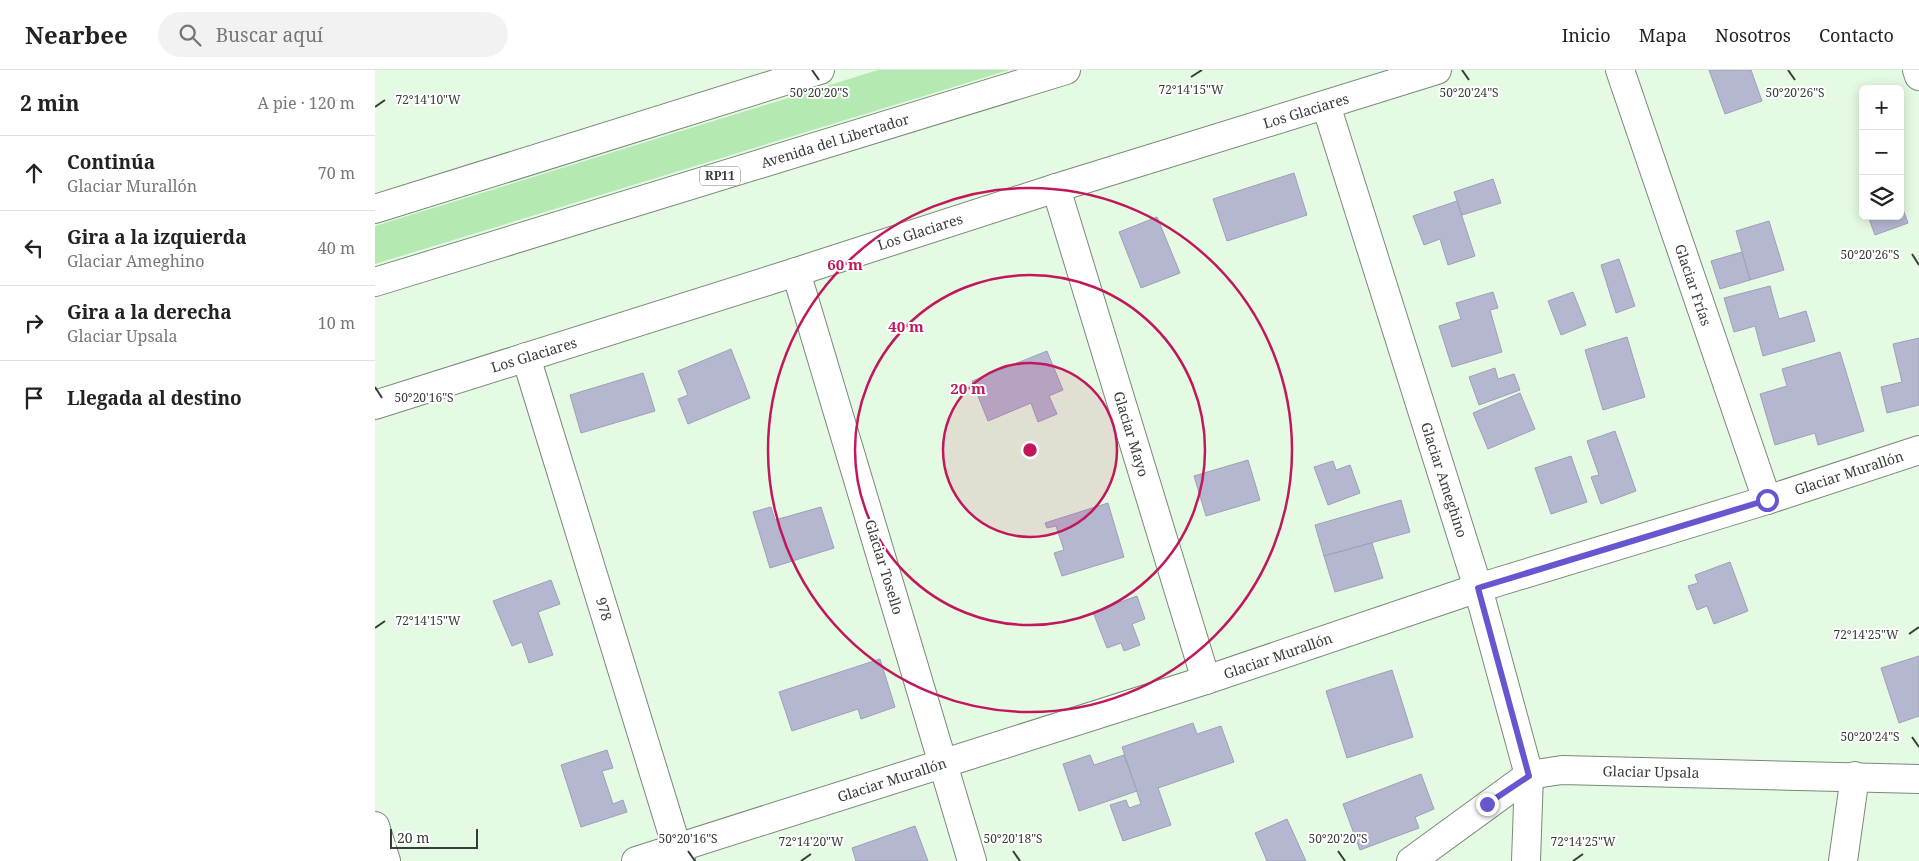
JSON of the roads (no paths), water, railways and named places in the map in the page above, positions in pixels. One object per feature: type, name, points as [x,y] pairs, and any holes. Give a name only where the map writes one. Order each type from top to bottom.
[{"type":"street","points":[[375,209],[820,70]]},
{"type":"street","name":"Avenida del Libertador","points":[[375,282],[1066,70]]},
{"type":"street","name":"Los Glaciares","points":[[375,405],[1056,188],[1437,70]]},
{"type":"street","name":"Glaciar Frías","points":[[1621,70],[1767,500]]},
{"type":"street","points":[[1917,70],[1919,76]]},
{"type":"street","name":"Glaciar Ameghino","points":[[1326,105],[1478,588],[1529,776],[1526,861]]},
{"type":"street","name":"Glaciar Mayo","points":[[1056,188],[1206,680]]},
{"type":"street","name":"Glaciar Tosello","points":[[796,272],[972,861]]},
{"type":"street","name":"978","points":[[527,357],[679,855]]},
{"type":"street","name":"Glaciar Murallón","points":[[636,861],[679,855],[943,763],[1206,680],[1478,588],[1767,500],[1919,450]]},
{"type":"street","name":"Glaciar Upsala","points":[[1411,861],[1529,776],[1562,770],[1919,779]]},
{"type":"street","points":[[1843,861],[1855,776]]},
{"type":"street","points":[[375,826],[386,861]]}]
